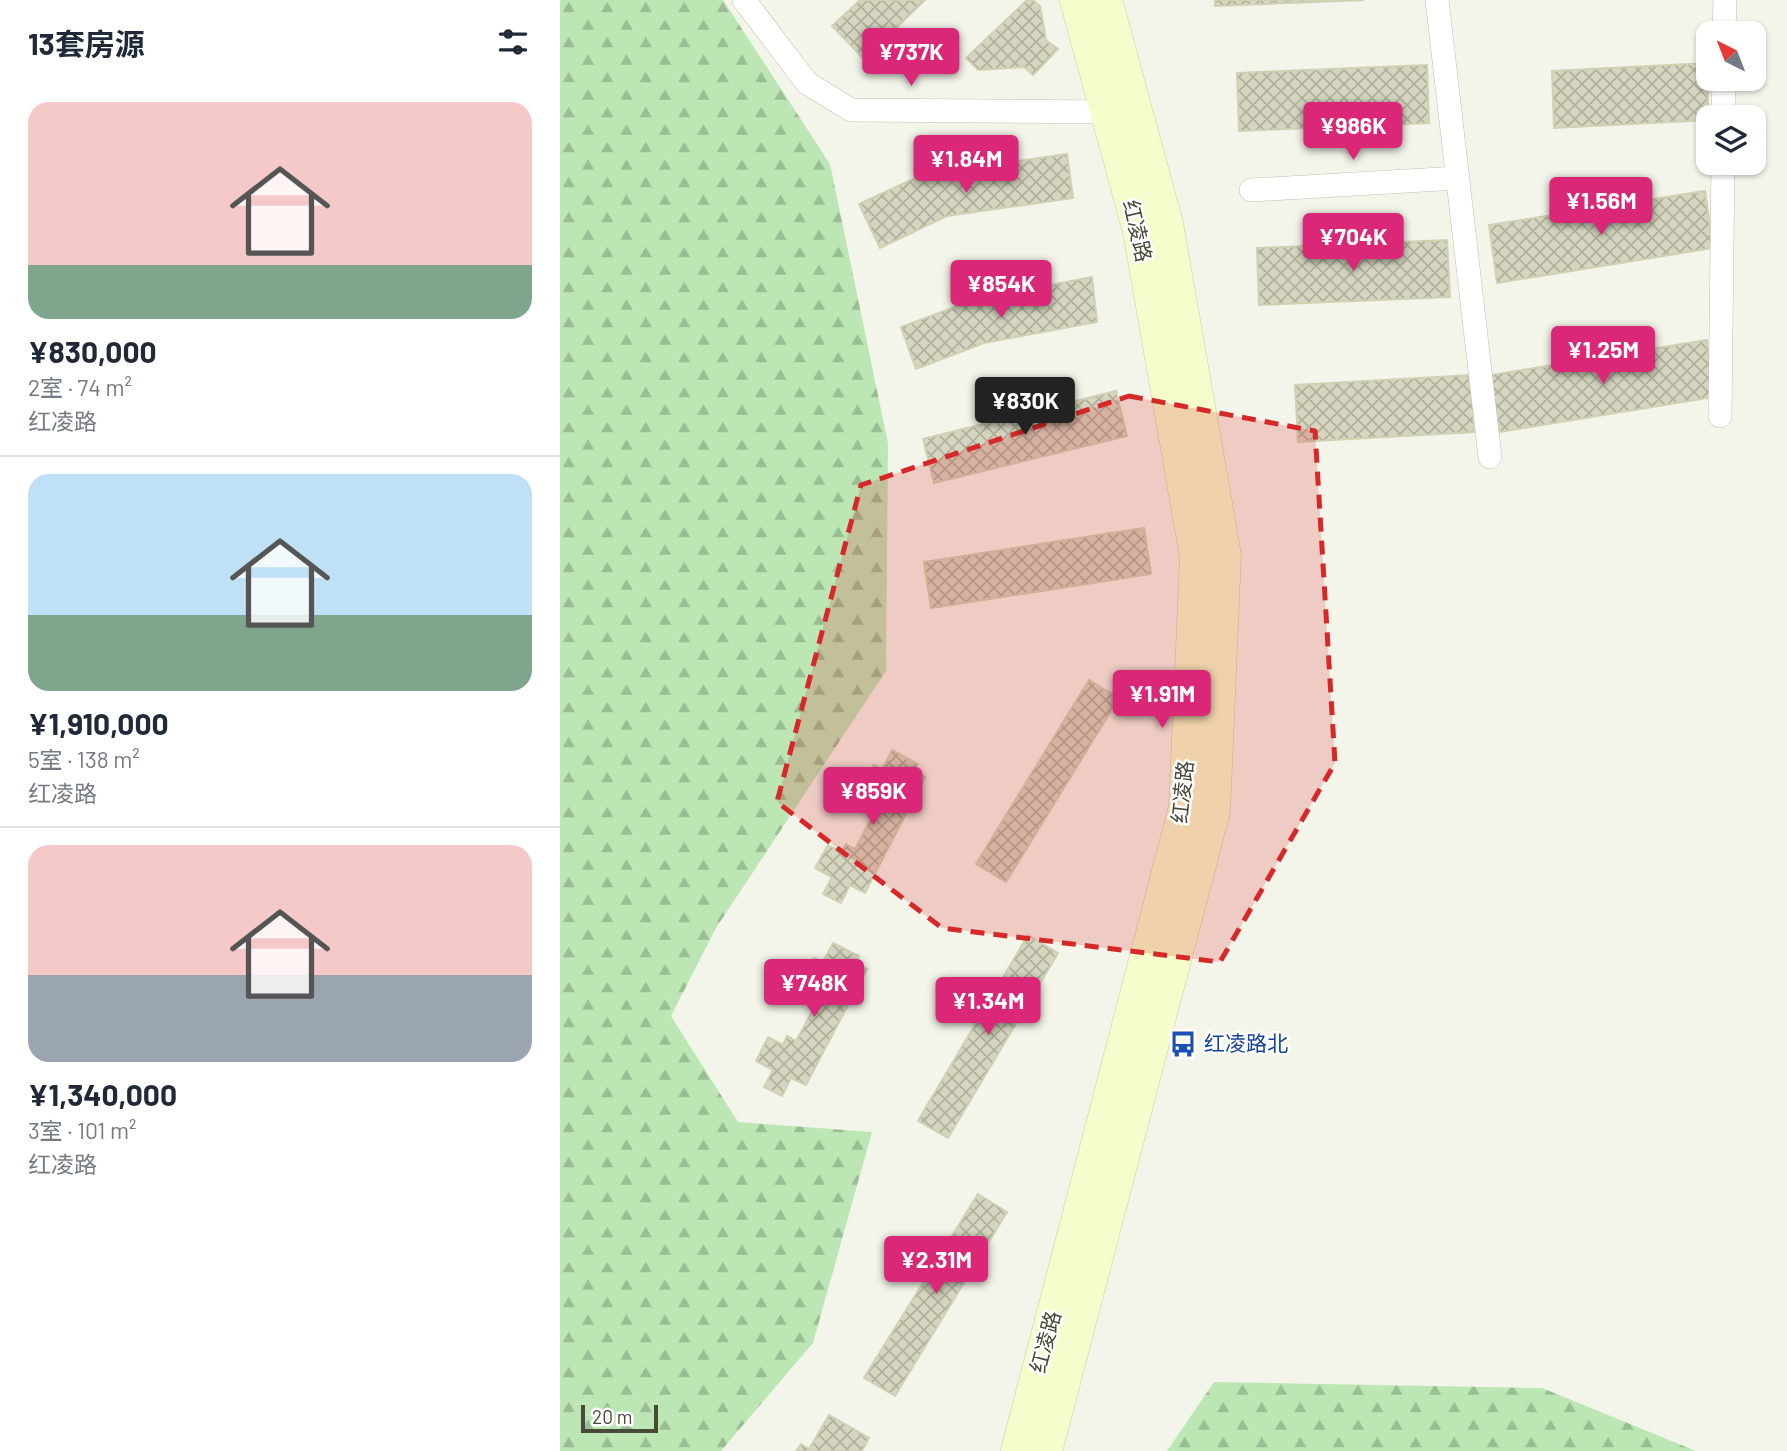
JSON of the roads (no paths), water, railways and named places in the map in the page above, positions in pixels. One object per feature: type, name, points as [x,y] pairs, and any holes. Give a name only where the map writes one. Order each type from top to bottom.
[{"type":"main road","name":"红凌路","points":[[1017,1451],[1185,807],[1196,557],[1139,231],[1076,0]]},
{"type":"main road","name":"红凌路","points":[[1046,1451],[1214,811],[1225,555],[1167,224],[1105,0]]},
{"type":"street","points":[[744,0],[807,83],[850,110],[1107,112]]},
{"type":"street","points":[[1437,0],[1490,457]]},
{"type":"street","points":[[1724,21],[1725,0]]},
{"type":"street","points":[[1720,416],[1723,175]]},
{"type":"street","points":[[1251,190],[1458,178]]},
{"type":"place","name":"红凌路北","points":[[1183,1044]]}]
